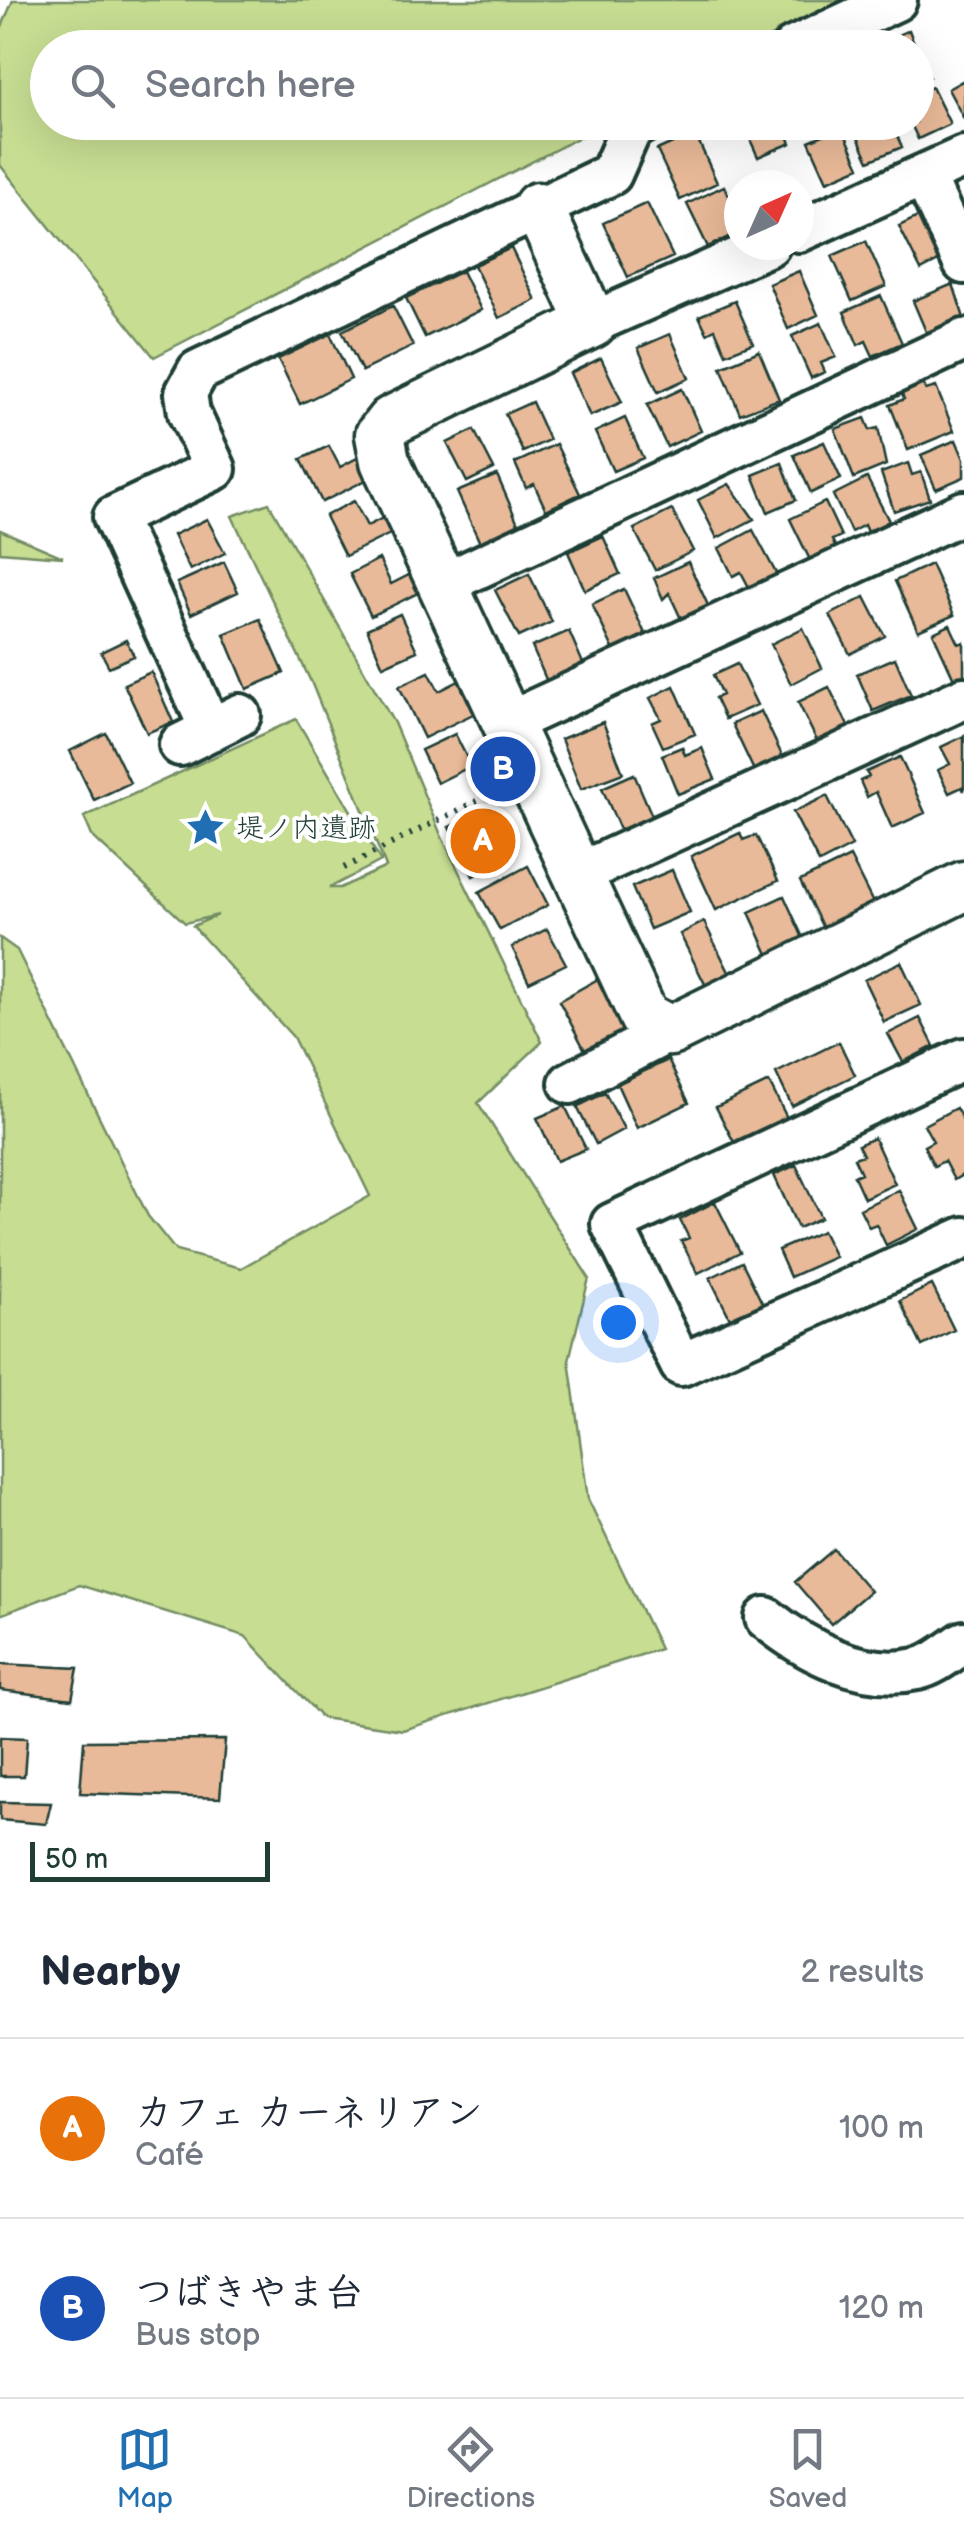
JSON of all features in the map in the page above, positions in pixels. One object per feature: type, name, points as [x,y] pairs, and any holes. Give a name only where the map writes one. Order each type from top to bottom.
[{"type":"street","points":[[832,30],[896,0]]},
{"type":"street","points":[[210,730],[114,518],[215,469],[189,413],[186,393],[198,371],[611,174],[626,140]]},
{"type":"street","points":[[814,225],[964,157]]},
{"type":"street","points":[[924,176],[964,263]]},
{"type":"street","points":[[538,207],[592,323]]},
{"type":"street","points":[[670,1031],[644,1017],[528,775],[386,462],[380,435],[390,421],[592,323],[734,260]]},
{"type":"street","points":[[443,584],[964,340]]},
{"type":"street","points":[[507,723],[964,512]]},
{"type":"street","points":[[576,874],[964,698]]},
{"type":"street","points":[[570,1083],[964,886]]},
{"type":"street","points":[[962,1067],[612,1224],[681,1365],[964,1238]]},
{"type":"street","points":[[766,1618],[820,1654],[893,1671],[931,1664],[964,1642]]},
{"type":"path","points":[[344,868],[528,775]]},
{"type":"green space","points":[[13,0],[843,0],[784,30],[30,30],[30,140],[574,140],[154,357],[0,165],[0,31]]},
{"type":"green space","points":[[269,503],[394,723],[441,835],[542,1042],[478,1103],[589,1278],[569,1360],[588,1499],[660,1649],[403,1730],[322,1718],[245,1636],[79,1585],[0,1615],[0,938],[17,950],[148,1216],[176,1251],[241,1268],[370,1196],[293,1037],[193,926],[218,915],[185,923],[92,836],[84,817],[296,719],[381,861],[329,888],[340,888],[386,867],[312,684],[232,516]]},
{"type":"green space","points":[[0,530],[63,557],[0,552]]},
{"type":"building","points":[[964,80],[964,119],[948,89]]},
{"type":"building","points":[[934,91],[950,124],[934,132]]},
{"type":"building","points":[[679,140],[698,140],[717,183],[680,200],[657,150]]},
{"type":"building","points":[[750,140],[790,140],[791,143],[758,157]]},
{"type":"building","points":[[848,140],[860,167],[827,181],[809,141]]},
{"type":"building","points":[[859,140],[899,140],[902,147],[869,161]]},
{"type":"building","points":[[724,186],[724,239],[708,247],[687,204]]},
{"type":"building","points":[[647,203],[673,257],[628,277],[603,223]]},
{"type":"building","points":[[928,212],[950,255],[921,270],[899,226]]},
{"type":"building","points":[[866,241],[886,286],[852,301],[832,256]]},
{"type":"building","points":[[511,248],[536,300],[499,318],[474,265]]},
{"type":"building","points":[[462,271],[481,310],[425,337],[406,298]]},
{"type":"building","points":[[799,271],[818,315],[788,329],[769,284]]},
{"type":"building","points":[[953,284],[964,318],[927,334],[913,301]]},
{"type":"building","points":[[881,296],[902,343],[873,356],[866,341],[858,345],[844,312]]},
{"type":"building","points":[[735,301],[753,343],[726,354],[715,329],[707,333],[699,316]]},
{"type":"building","points":[[393,306],[413,346],[362,371],[342,331]]},
{"type":"building","points":[[821,323],[836,357],[821,363],[825,372],[811,378],[792,336]]},
{"type":"building","points":[[330,334],[351,379],[300,404],[278,359]]},
{"type":"building","points":[[670,334],[689,378],[658,392],[638,348]]},
{"type":"building","points":[[759,351],[779,399],[740,414],[721,367]]},
{"type":"building","points":[[601,358],[622,402],[590,416],[570,373]]},
{"type":"building","points":[[923,383],[926,390],[936,387],[954,431],[908,450],[890,405],[904,399],[901,392]]},
{"type":"building","points":[[682,389],[701,431],[667,447],[647,405]]},
{"type":"building","points":[[532,402],[549,440],[523,452],[505,414]]},
{"type":"building","points":[[625,418],[643,458],[613,471],[595,432]]},
{"type":"building","points":[[865,418],[870,430],[878,428],[886,465],[854,478],[835,429]]},
{"type":"building","points":[[474,430],[494,469],[467,482],[447,443]]},
{"type":"building","points":[[956,440],[964,459],[964,477],[936,489],[921,455]]},
{"type":"building","points":[[824,442],[841,479],[811,493],[794,455]]},
{"type":"building","points":[[556,444],[580,494],[546,510],[534,484],[526,488],[515,463]]},
{"type":"building","points":[[329,446],[340,467],[361,456],[372,477],[322,502],[301,459]]},
{"type":"building","points":[[782,463],[796,500],[768,512],[753,475]]},
{"type":"building","points":[[908,463],[912,475],[921,472],[930,499],[894,511],[881,473]]},
{"type":"building","points":[[497,475],[520,528],[481,545],[457,492]]},
{"type":"building","points":[[867,478],[889,521],[867,532],[864,525],[851,532],[833,495]]},
{"type":"building","points":[[729,484],[754,519],[717,538],[698,500]]},
{"type":"building","points":[[354,501],[367,526],[385,517],[392,533],[345,556],[325,516]]},
{"type":"building","points":[[825,502],[841,536],[832,540],[839,554],[813,566],[790,519]]},
{"type":"building","points":[[672,510],[693,551],[655,570],[634,529]]},
{"type":"building","points":[[207,519],[225,553],[190,570],[173,535]]},
{"type":"building","points":[[753,530],[778,577],[751,591],[741,572],[733,576],[719,548]]},
{"type":"building","points":[[603,536],[620,574],[585,590],[568,552]]},
{"type":"building","points":[[379,559],[391,584],[413,573],[422,591],[371,616],[350,574]]},
{"type":"building","points":[[224,562],[238,592],[191,614],[177,583]]},
{"type":"building","points":[[688,562],[711,612],[684,625],[669,593],[663,599],[654,578]]},
{"type":"building","points":[[931,564],[954,615],[918,631],[895,581]]},
{"type":"building","points":[[529,574],[552,622],[519,637],[495,590]]},
{"type":"building","points":[[624,589],[648,640],[616,655],[592,604]]},
{"type":"building","points":[[865,597],[885,636],[850,654],[830,615]]},
{"type":"building","points":[[400,614],[417,651],[383,666],[367,629]]},
{"type":"building","points":[[260,619],[284,673],[247,689],[224,634]]},
{"type":"building","points":[[950,625],[959,644],[964,642],[964,682],[957,685],[933,633]]},
{"type":"building","points":[[803,628],[822,668],[791,684],[771,644]]},
{"type":"building","points":[[569,631],[588,675],[551,691],[532,647]]},
{"type":"building","points":[[126,640],[134,656],[109,667],[101,652]]},
{"type":"building","points":[[895,658],[911,695],[873,711],[857,674]]},
{"type":"building","points":[[737,664],[757,705],[725,719],[715,698],[722,695],[713,675]]},
{"type":"building","points":[[151,672],[173,722],[147,733],[124,684]]},
{"type":"building","points":[[429,672],[439,691],[461,680],[477,712],[424,738],[399,686]]},
{"type":"building","points":[[674,686],[695,734],[663,747],[652,723],[661,719],[650,698]]},
{"type":"building","points":[[829,687],[851,732],[820,747],[798,702]]},
{"type":"building","points":[[761,711],[787,766],[758,779],[732,724]]},
{"type":"building","points":[[603,722],[623,773],[581,789],[561,739]]},
{"type":"building","points":[[106,733],[130,783],[94,800],[70,751]]},
{"type":"building","points":[[455,734],[471,766],[437,783],[421,750]]},
{"type":"building","points":[[964,736],[964,791],[962,787],[949,793],[938,770],[950,764],[941,747]]},
{"type":"building","points":[[682,747],[685,755],[702,748],[715,779],[678,794],[662,755]]},
{"type":"building","points":[[900,757],[925,813],[892,828],[876,792],[867,797],[860,781],[869,777],[866,772]]},
{"type":"building","points":[[634,774],[653,818],[621,832],[602,788]]},
{"type":"building","points":[[827,796],[852,846],[819,863],[793,812]]},
{"type":"building","points":[[490,808],[513,857],[473,876],[449,827]]},
{"type":"building","points":[[740,833],[743,840],[756,835],[778,881],[716,910],[691,856]]},
{"type":"building","points":[[850,857],[873,903],[823,928],[800,881]]},
{"type":"building","points":[[528,866],[548,905],[500,930],[479,892]]},
{"type":"building","points":[[672,870],[690,912],[650,929],[632,887]]},
{"type":"building","points":[[784,896],[803,938],[768,954],[749,912]]},
{"type":"building","points":[[704,922],[730,974],[706,986],[680,934]]},
{"type":"building","points":[[547,929],[566,964],[529,982],[512,947]]},
{"type":"building","points":[[901,962],[921,1005],[884,1022],[864,980]]},
{"type":"building","points":[[598,979],[625,1031],[586,1052],[559,1001]]},
{"type":"building","points":[[920,1018],[934,1046],[903,1062],[888,1034]]},
{"type":"building","points":[[839,1042],[855,1075],[792,1106],[776,1073]]},
{"type":"building","points":[[668,1060],[689,1103],[637,1128],[617,1084]]},
{"type":"building","points":[[769,1082],[789,1122],[737,1148],[716,1107]]},
{"type":"building","points":[[605,1093],[624,1129],[596,1144],[577,1107]]},
{"type":"building","points":[[565,1106],[586,1149],[557,1161],[537,1118]]},
{"type":"building","points":[[956,1108],[964,1122],[964,1174],[954,1180],[944,1161],[934,1166],[924,1146],[933,1141],[924,1125]]},
{"type":"building","points":[[874,1138],[895,1184],[864,1198],[854,1176],[861,1173],[854,1158],[863,1155],[858,1145]]},
{"type":"building","points":[[796,1165],[821,1218],[798,1228],[774,1175]]},
{"type":"building","points":[[899,1190],[918,1229],[886,1245],[876,1224],[869,1227],[860,1209]]},
{"type":"building","points":[[715,1202],[740,1252],[698,1273],[681,1241],[689,1238],[680,1220]]},
{"type":"building","points":[[822,1231],[835,1257],[790,1277],[778,1250]]},
{"type":"building","points":[[742,1262],[767,1313],[735,1328],[710,1278]]},
{"type":"building","points":[[932,1285],[954,1330],[922,1346],[900,1301]]},
{"type":"building","points":[[834,1549],[870,1591],[831,1624],[795,1582]]},
{"type":"building","points":[[0,1664],[78,1668],[72,1699],[0,1690]]},
{"type":"building","points":[[0,1737],[27,1738],[24,1776],[0,1776]]},
{"type":"building","points":[[225,1740],[220,1798],[80,1793],[84,1741]]},
{"type":"building","points":[[0,1802],[51,1803],[46,1824],[0,1820]]},
{"type":"place","name":"つばきやま台","points":[[503,769]]},
{"type":"place","name":"堤ノ内遺跡","points":[[206,827]]},
{"type":"place","name":"カフェ カーネリアン","points":[[483,841]]}]
